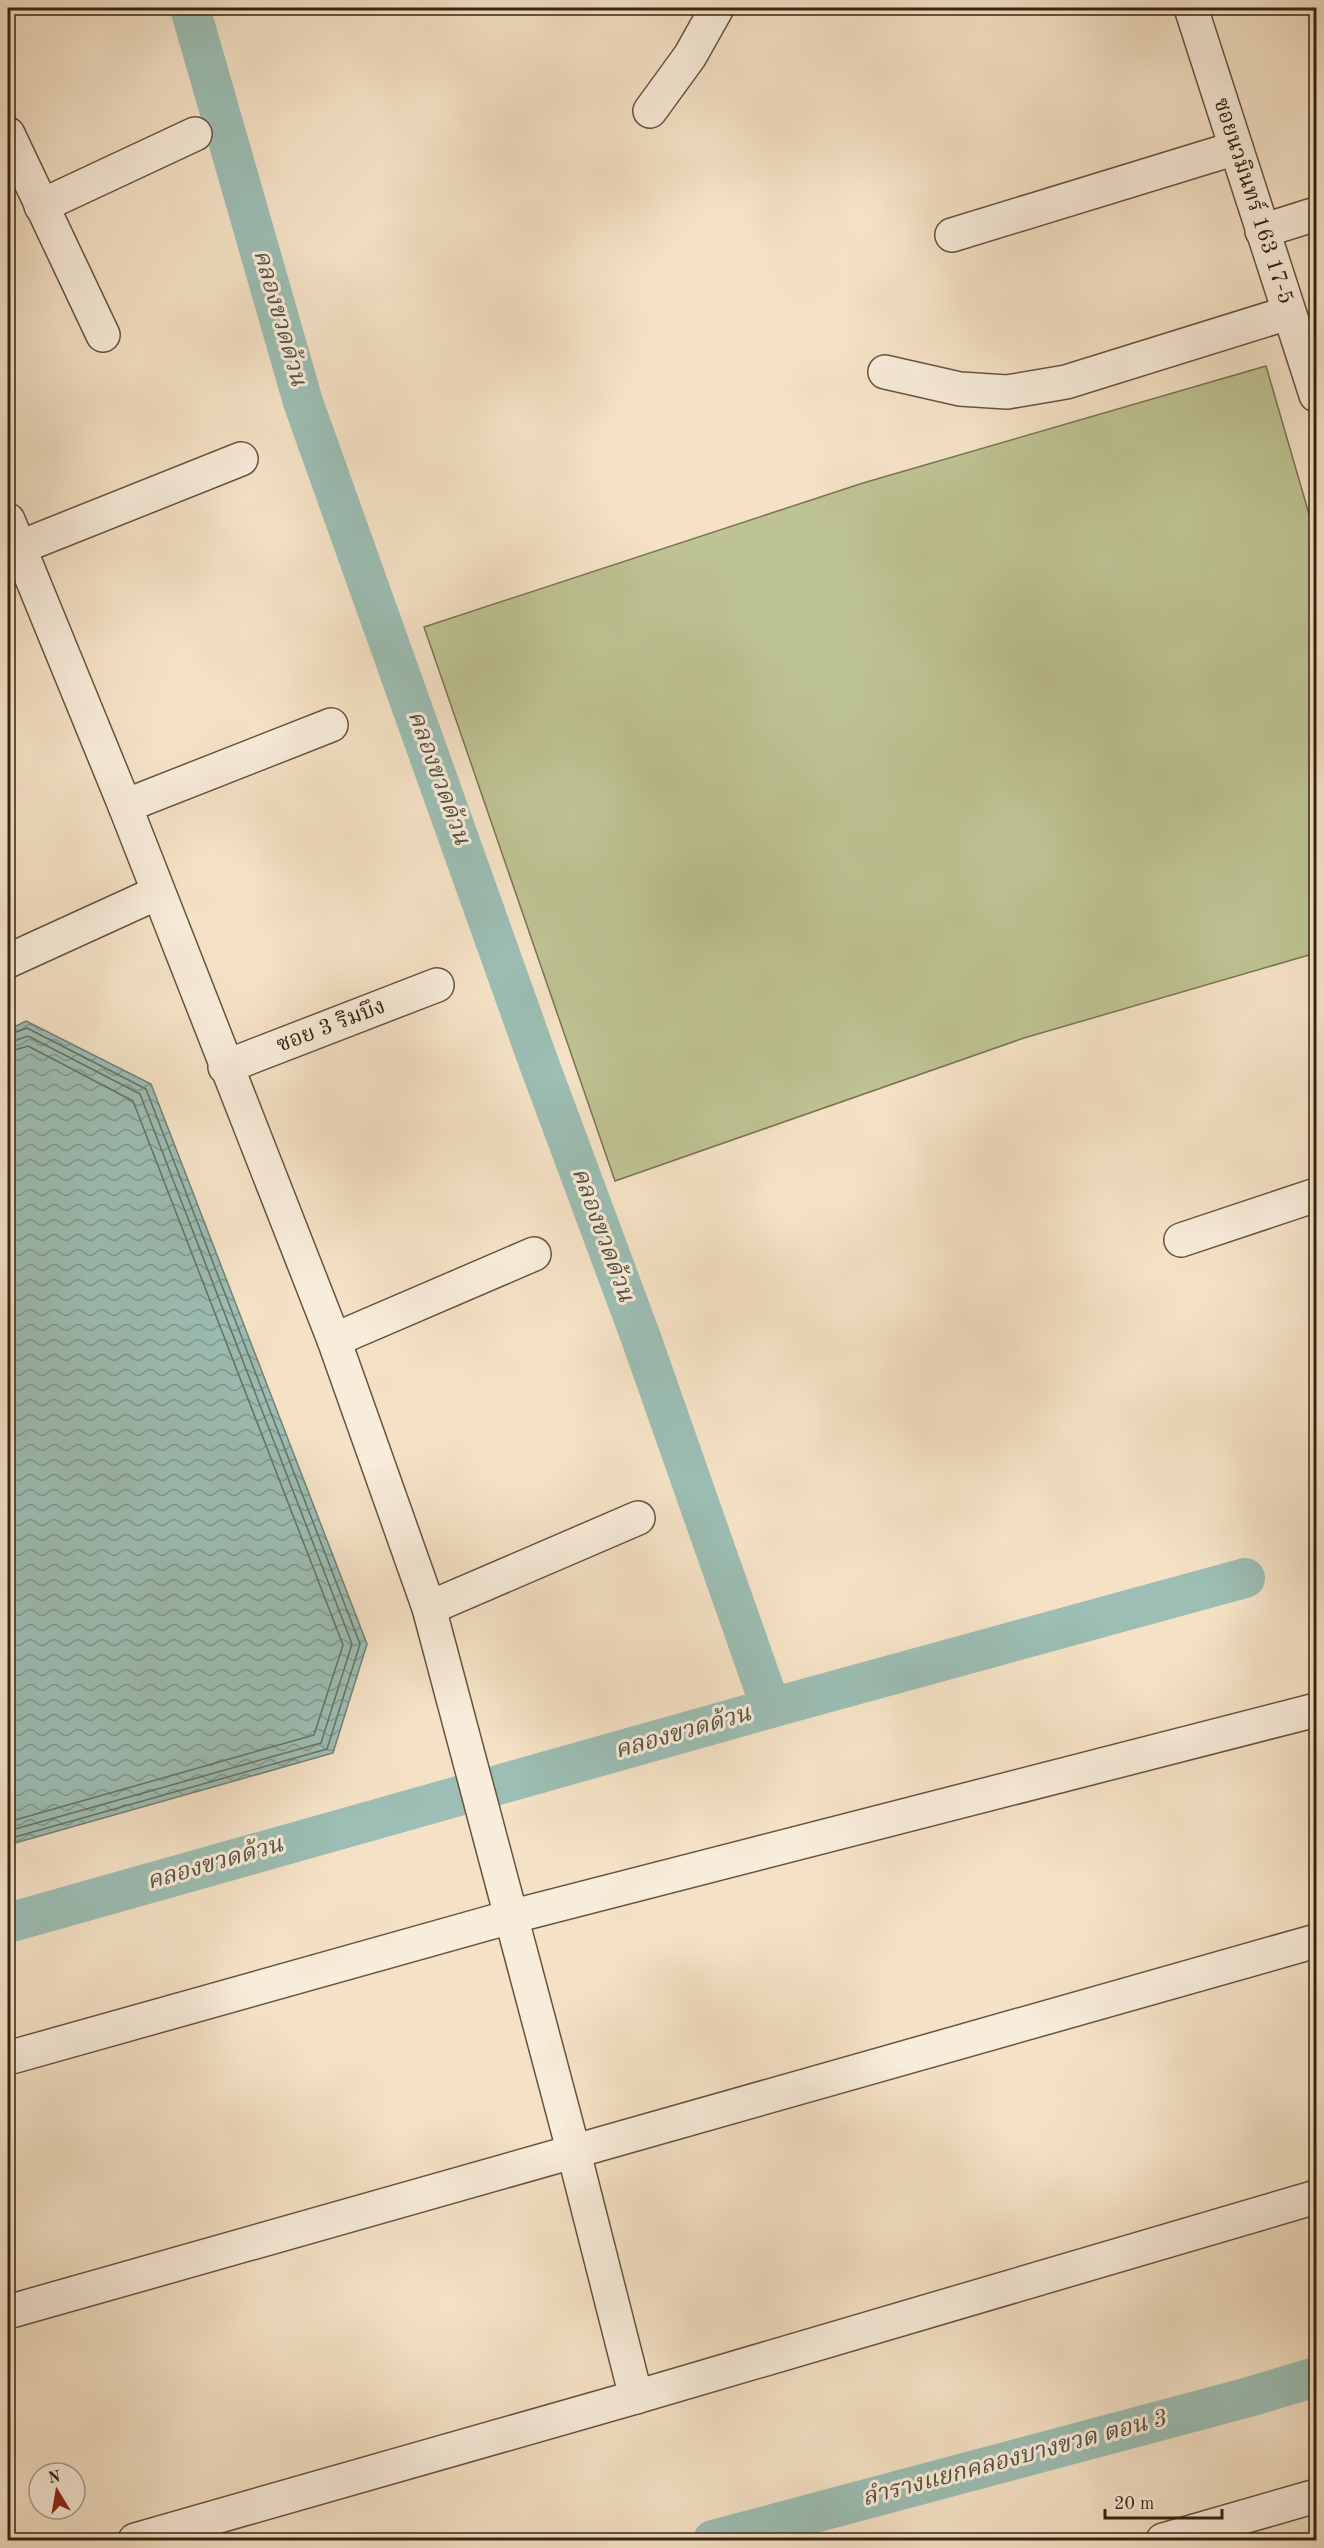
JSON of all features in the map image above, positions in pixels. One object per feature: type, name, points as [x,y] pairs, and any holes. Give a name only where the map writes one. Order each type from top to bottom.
[{"type":"street","points":[[650,111],[690,56],[717,8]]},
{"type":"street","name":"ซอยนวมินทร์ 163 17-5","points":[[1191,8],[1288,313],[1317,395]]},
{"type":"street","points":[[8,134],[103,335]]},
{"type":"street","points":[[41,206],[195,134]]},
{"type":"street","points":[[952,235],[1236,148]]},
{"type":"street","points":[[1263,231],[1317,214]]},
{"type":"street","points":[[885,372],[960,389],[1006,392],[1066,382],[1288,313]]},
{"type":"street","points":[[241,459],[11,541],[125,806],[225,1067],[334,1340],[429,1608],[574,2153],[636,2397]]},
{"type":"street","points":[[125,806],[331,725]]},
{"type":"street","points":[[8,961],[157,893]]},
{"type":"street","name":"ซอย 3 ริมบึง","points":[[225,1067],[437,985]]},
{"type":"street","points":[[1180,1240],[1317,1195]]},
{"type":"street","points":[[334,1340],[534,1254]]},
{"type":"street","points":[[429,1608],[638,1518]]},
{"type":"street","points":[[8,2058],[510,1917],[1317,1710]]},
{"type":"street","points":[[8,2312],[1317,1941]]},
{"type":"street","points":[[135,2541],[1317,2197]]},
{"type":"street","points":[[1163,2541],[1317,2496]]},
{"type":"green space","points":[[1266,366],[1316,538],[1316,953],[1024,1038],[615,1181],[424,627],[863,483]]},
{"type":"water","points":[[26,1021],[151,1084],[367,1644],[333,1753],[8,1845],[8,1030]]},
{"type":"waterway","name":"คลองขวดด้วน","points":[[8,1923],[771,1708],[641,1338],[537,1058],[303,402],[190,8]]},
{"type":"waterway","points":[[771,1708],[1245,1578]]},
{"type":"waterway","name":"ลำรางแยกคลองบางขวด ตอน 3","points":[[713,2540],[1249,2397],[1316,2377]]}]
